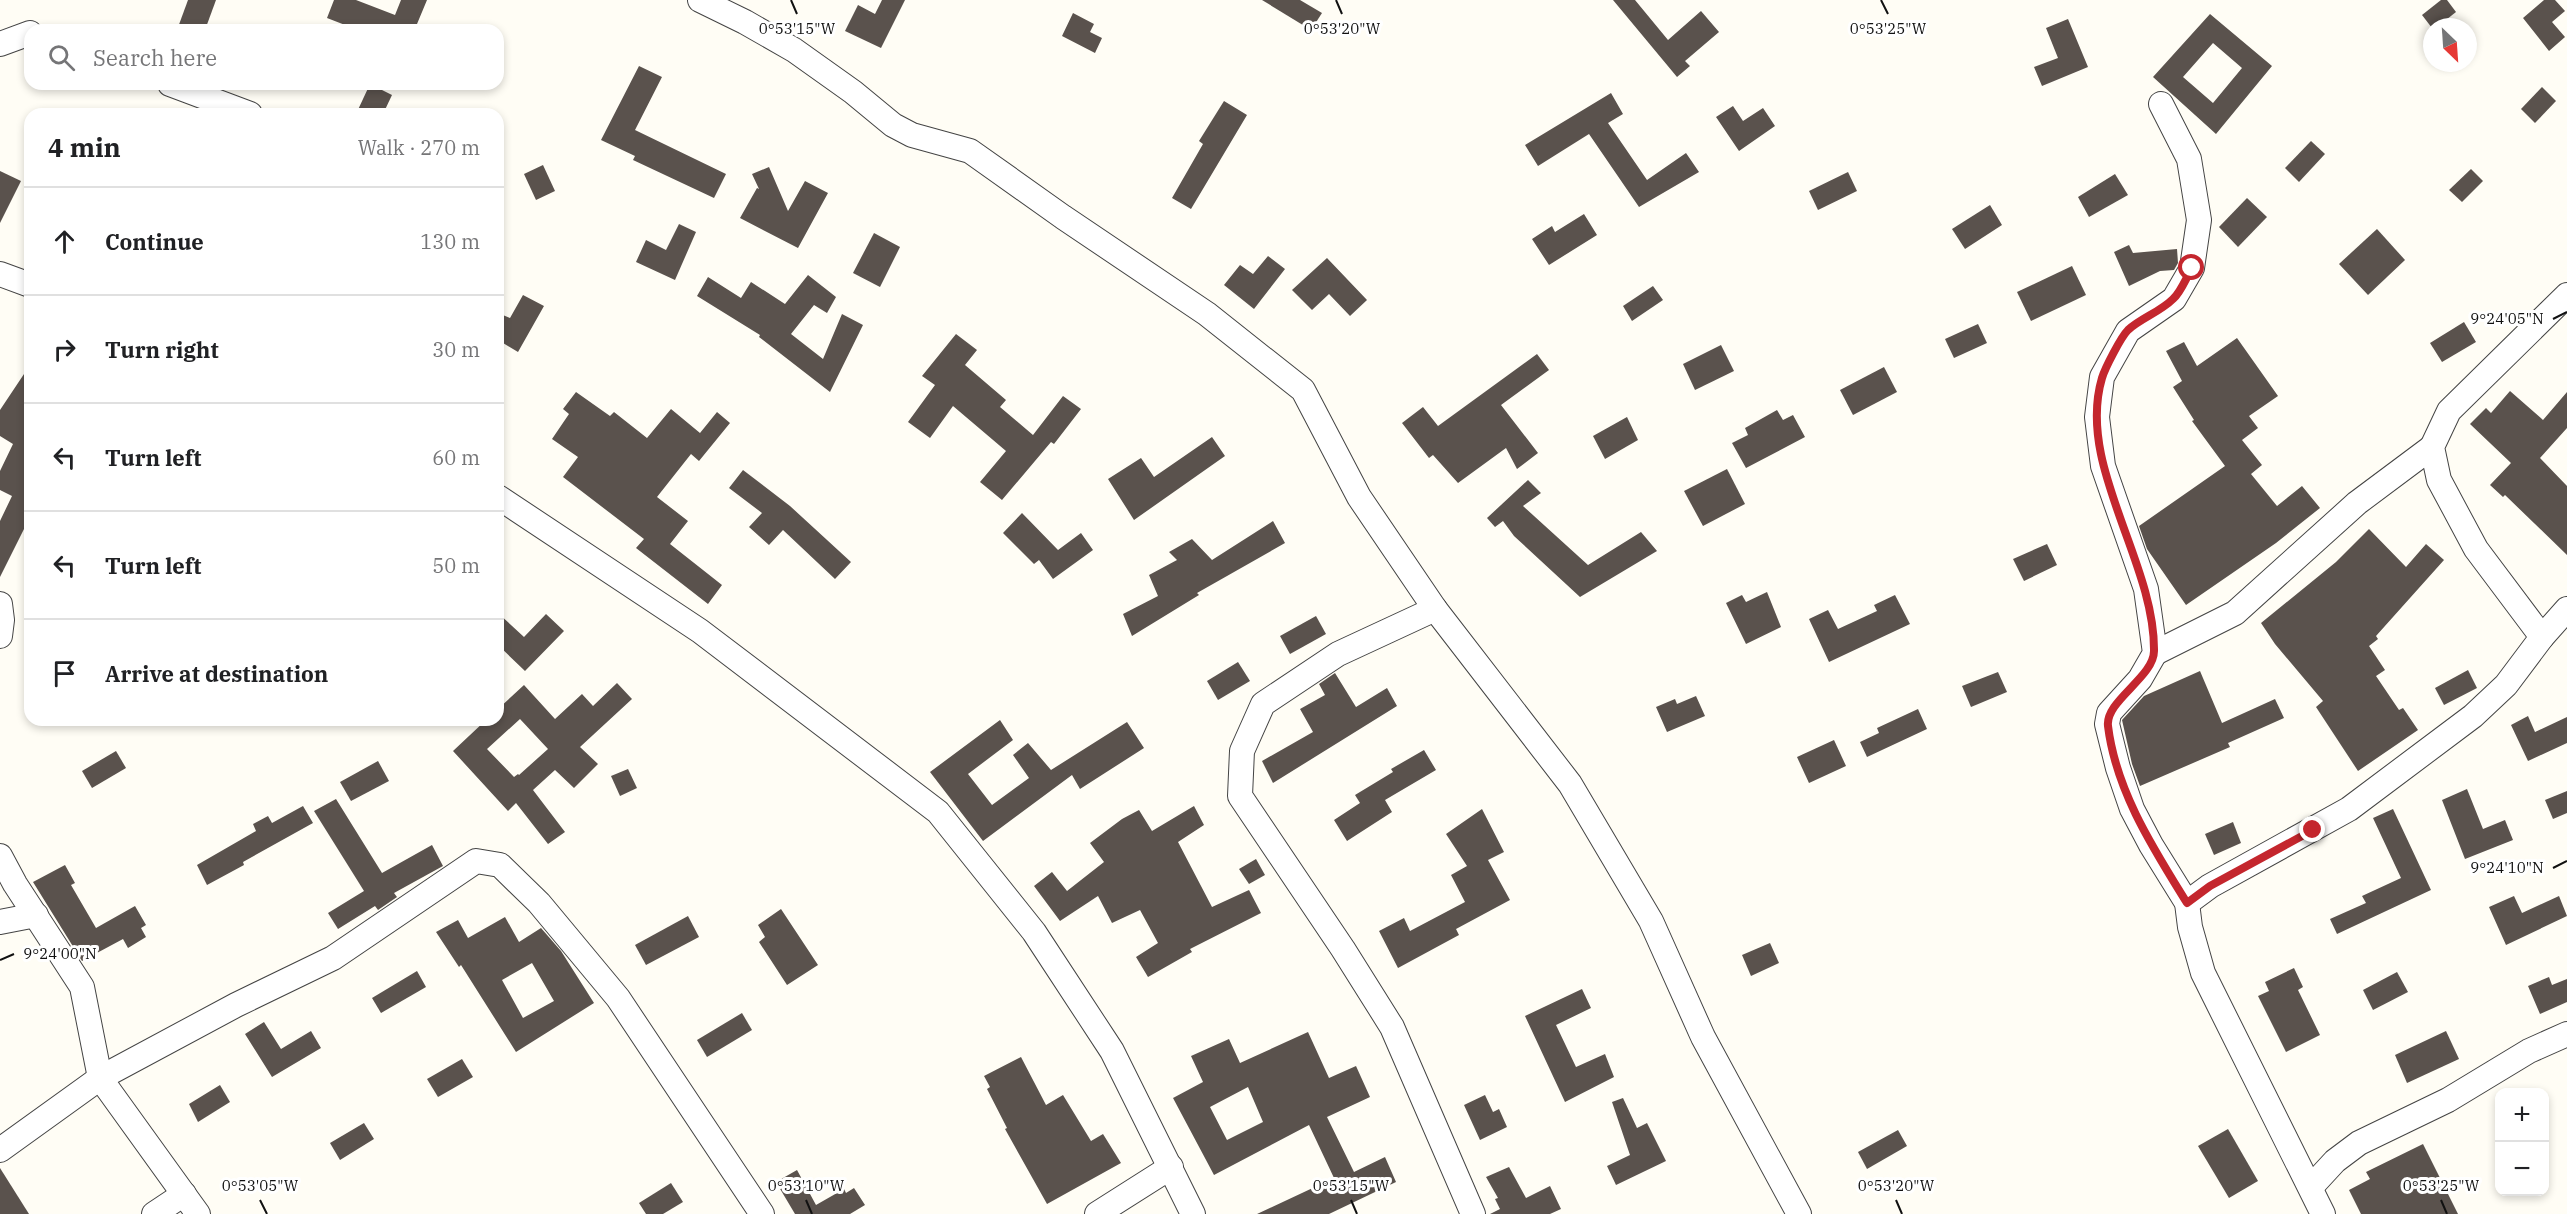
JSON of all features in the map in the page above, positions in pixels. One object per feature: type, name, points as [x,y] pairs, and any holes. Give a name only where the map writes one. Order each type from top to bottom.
[{"type":"street","points":[[700,0],[794,50],[853,92],[893,125],[912,135],[970,151],[1207,314],[1303,390],[1359,497],[1435,609],[1570,783],[1651,921],[1703,1037],[1799,1214]]},
{"type":"street","points":[[0,44],[24,35]]},
{"type":"street","points":[[186,90],[234,108]]},
{"type":"street","points":[[2155,653],[2146,589],[2103,466],[2097,417],[2102,377],[2128,331],[2174,299],[2192,268],[2199,220],[2189,159],[2161,104]]},
{"type":"street","points":[[0,274],[24,283]]},
{"type":"street","points":[[2323,1214],[2203,973],[2190,927],[2187,903],[2132,809],[2118,768],[2108,724],[2109,713],[2140,679],[2155,653],[2235,613],[2357,503],[2432,447],[2449,411],[2567,295]]},
{"type":"street","points":[[2432,447],[2439,480],[2476,549],[2542,637]]},
{"type":"street","points":[[504,501],[699,631],[938,812],[1034,932],[1112,1051],[1193,1214]]},
{"type":"street","points":[[0,604],[2,620],[0,636]]},
{"type":"street","points":[[1435,609],[1338,654],[1263,704],[1242,751],[1240,796],[1343,949],[1392,1027],[1473,1214]]},
{"type":"street","points":[[2187,903],[2210,886],[2349,809],[2473,716],[2506,685],[2542,637],[2567,609]]},
{"type":"street","points":[[0,856],[15,884],[82,987],[100,1078],[198,1214]]},
{"type":"street","points":[[0,1150],[100,1078],[236,1005],[333,957],[476,861],[500,865],[539,903],[618,998],[762,1214]]},
{"type":"street","points":[[0,922],[36,915]]},
{"type":"street","points":[[2311,1187],[2335,1161],[2359,1143],[2448,1100],[2529,1051],[2567,1034]]},
{"type":"street","points":[[1096,1214],[1171,1167]]},
{"type":"street","points":[[154,1214],[184,1194]]},
{"type":"building","points":[[188,0],[216,0],[207,24],[179,24]]},
{"type":"building","points":[[334,0],[356,0],[395,15],[401,0],[427,0],[417,24],[342,24],[327,18]]},
{"type":"building","points":[[882,0],[905,0],[881,48],[845,31],[858,5],[875,14]]},
{"type":"building","points":[[1262,0],[1300,0],[1322,13],[1311,30]]},
{"type":"building","points":[[1613,0],[1635,0],[1668,40],[1701,11],[1719,32],[1685,61],[1690,66],[1677,77]]},
{"type":"building","points":[[2441,0],[2447,0],[2456,12],[2448,18],[2424,18],[2422,15]]},
{"type":"building","points":[[2544,0],[2555,0],[2565,11],[2552,22],[2565,37],[2549,51],[2523,18]]},
{"type":"building","points":[[1073,13],[1094,24],[1090,32],[1102,38],[1095,53],[1062,36]]},
{"type":"building","points":[[2210,14],[2272,66],[2216,134],[2153,77]],"holes":[[[2213,43],[2242,68],[2213,103],[2183,77]]]},
{"type":"building","points":[[2068,19],[2088,67],[2042,86],[2034,67],[2058,58],[2046,28]]},
{"type":"building","points":[[639,66],[662,77],[635,130],[726,174],[714,198],[633,160],[635,156],[601,140]]},
{"type":"building","points":[[2542,87],[2556,101],[2535,123],[2521,109]]},
{"type":"building","points":[[367,90],[382,90],[392,95],[386,108],[359,108]]},
{"type":"building","points":[[1611,93],[1623,114],[1608,123],[1647,180],[1686,153],[1699,172],[1639,207],[1589,134],[1538,166],[1525,145]]},
{"type":"building","points":[[1224,101],[1247,115],[1191,209],[1172,198],[1203,144],[1199,141]]},
{"type":"building","points":[[1733,106],[1743,121],[1763,108],[1775,126],[1739,151],[1716,117]]},
{"type":"building","points":[[2311,141],[2325,154],[2299,182],[2285,168]]},
{"type":"building","points":[[543,165],[555,191],[536,200],[524,174]]},
{"type":"building","points":[[769,167],[788,211],[805,181],[828,193],[798,248],[740,218],[757,188],[759,189],[752,174]]},
{"type":"building","points":[[2471,169],[2483,181],[2462,202],[2449,190]]},
{"type":"building","points":[[0,171],[21,181],[0,223]]},
{"type":"building","points":[[1848,172],[1857,191],[1818,210],[1809,191]]},
{"type":"building","points":[[2115,174],[2128,195],[2089,217],[2078,197]]},
{"type":"building","points":[[2247,198],[2267,217],[2238,247],[2219,227]]},
{"type":"building","points":[[1990,205],[2002,225],[1965,249],[1952,229]]},
{"type":"building","points":[[1584,214],[1597,235],[1549,265],[1532,239],[1552,226],[1555,232]]},
{"type":"building","points":[[679,224],[696,232],[675,280],[636,262],[646,240],[666,250]]},
{"type":"building","points":[[2377,229],[2405,260],[2368,295],[2339,264]]},
{"type":"building","points":[[874,233],[900,247],[880,287],[853,273]]},
{"type":"building","points":[[2129,245],[2133,253],[2177,249],[2178,263],[2174,270],[2160,271],[2129,286],[2114,252]]},
{"type":"building","points":[[1268,256],[1285,269],[1254,309],[1224,285],[1240,265],[1253,274]]},
{"type":"building","points":[[1327,258],[1367,300],[1350,316],[1329,294],[1312,310],[1292,290]]},
{"type":"building","points":[[2072,266],[2086,295],[2031,321],[2017,292]]},
{"type":"building","points":[[808,275],[836,297],[827,313],[814,305],[791,334],[823,359],[842,314],[863,325],[830,392],[759,337],[760,335],[697,296],[708,277],[741,298],[751,282],[785,304]]},
{"type":"building","points":[[1653,286],[1663,300],[1632,321],[1623,306]]},
{"type":"building","points":[[523,295],[544,306],[518,352],[504,344],[504,316],[510,318]]},
{"type":"building","points":[[2464,322],[2476,342],[2442,362],[2430,343]]},
{"type":"building","points":[[1978,324],[1987,343],[1954,358],[1945,339]]},
{"type":"building","points":[[956,334],[977,350],[965,365],[1006,400],[1000,407],[1033,435],[1063,396],[1081,409],[1054,444],[1051,442],[1002,500],[980,482],[1006,451],[953,406],[930,438],[908,422],[935,385],[922,376]]},
{"type":"building","points":[[2237,338],[2278,396],[2249,416],[2258,428],[2242,440],[2262,465],[2251,474],[2277,506],[2302,486],[2320,508],[2276,543],[2186,605],[2147,549],[2139,526],[2225,466],[2192,421],[2194,420],[2173,387],[2182,381],[2166,351],[2184,342],[2197,366]]},
{"type":"building","points":[[1721,345],[1734,371],[1695,390],[1683,364]]},
{"type":"building","points":[[1537,354],[1549,370],[1501,405],[1538,453],[1517,469],[1506,448],[1458,483],[1433,455],[1429,458],[1402,423],[1423,407],[1438,426]]},
{"type":"building","points":[[1884,367],[1897,392],[1853,415],[1840,390]]},
{"type":"building","points":[[24,374],[24,529],[0,577],[0,521],[12,496],[0,490],[0,471],[13,444],[0,436],[0,410]]},
{"type":"building","points":[[2510,391],[2543,420],[2567,392],[2567,428],[2540,458],[2567,486],[2567,555],[2505,495],[2503,497],[2490,485],[2511,463],[2470,424],[2486,408],[2491,413]]},
{"type":"building","points":[[576,392],[610,416],[614,412],[647,438],[671,409],[700,433],[717,412],[730,423],[699,461],[691,454],[657,497],[688,521],[670,544],[722,585],[708,604],[636,548],[644,539],[563,477],[578,457],[552,439],[569,414],[563,409]]},
{"type":"building","points":[[1777,410],[1783,420],[1793,415],[1805,437],[1746,468],[1732,443],[1748,435],[1745,428]]},
{"type":"building","points":[[1627,417],[1638,440],[1605,459],[1593,436]]},
{"type":"building","points":[[1212,437],[1225,456],[1134,520],[1108,479],[1141,458],[1154,477]]},
{"type":"building","points":[[1727,469],[1745,504],[1703,526],[1684,491]]},
{"type":"building","points":[[743,470],[790,506],[851,562],[835,579],[783,530],[769,545],[749,527],[762,513],[729,488]]},
{"type":"building","points":[[1528,480],[1541,493],[1523,506],[1588,565],[1641,532],[1657,551],[1580,597],[1514,536],[1503,521],[1495,527],[1487,518]]},
{"type":"building","points":[[1022,513],[1058,550],[1081,533],[1093,550],[1053,579],[1039,560],[1034,564],[1003,533]]},
{"type":"building","points":[[1273,521],[1285,543],[1197,593],[1199,595],[1132,636],[1123,614],[1158,596],[1149,575],[1177,560],[1169,552],[1192,539],[1212,560]]},
{"type":"building","points":[[2369,529],[2406,567],[2426,544],[2444,560],[2376,636],[2378,639],[2369,646],[2385,670],[2376,676],[2399,710],[2403,708],[2418,730],[2358,771],[2316,707],[2323,701],[2275,644],[2261,623],[2336,562]]},
{"type":"building","points":[[2047,544],[2057,565],[2024,581],[2013,559]]},
{"type":"building","points":[[1767,592],[1781,627],[1746,644],[1726,603],[1742,595],[1746,602]]},
{"type":"building","points":[[1895,595],[1910,624],[1829,662],[1809,619],[1828,610],[1838,629],[1877,611],[1874,605]]},
{"type":"building","points":[[546,614],[564,631],[525,671],[504,651],[504,619],[524,637]]},
{"type":"building","points":[[1316,616],[1326,634],[1290,654],[1280,636]]},
{"type":"building","points":[[1238,662],[1250,681],[1218,700],[1207,681]]},
{"type":"building","points":[[2468,670],[2477,688],[2444,705],[2435,688]]},
{"type":"building","points":[[2200,671],[2222,723],[2275,699],[2284,718],[2228,743],[2230,747],[2140,786],[2132,764],[2122,720],[2144,696]]},
{"type":"building","points":[[1998,672],[2007,692],[1971,707],[1962,686]]},
{"type":"building","points":[[1335,673],[1356,707],[1387,688],[1397,706],[1273,783],[1262,761],[1313,732],[1300,709],[1325,695],[1319,684]]},
{"type":"building","points":[[617,683],[632,699],[580,747],[598,764],[574,788],[555,770],[533,790],[565,832],[548,844],[516,803],[508,811],[453,751],[480,726],[504,726],[504,703],[524,685],[555,719],[582,694],[593,706]],"holes":[[[520,719],[548,749],[514,777],[487,749]]]},
{"type":"building","points":[[1696,696],[1705,716],[1667,732],[1656,707],[1675,699],[1677,704]]},
{"type":"building","points":[[1918,709],[1927,729],[1867,757],[1860,742],[1879,733],[1877,728]]},
{"type":"building","points":[[2528,716],[2535,732],[2567,717],[2567,743],[2528,761],[2511,725]]},
{"type":"building","points":[[1000,720],[1013,740],[968,774],[992,805],[1029,778],[1013,755],[1028,743],[1051,770],[1127,722],[1144,748],[1080,789],[1072,775],[983,841],[930,772]]},
{"type":"building","points":[[1834,740],[1846,766],[1809,783],[1797,757]]},
{"type":"building","points":[[1424,750],[1436,770],[1385,800],[1392,812],[1347,841],[1334,820],[1360,803],[1355,795],[1393,772],[1391,769]]},
{"type":"building","points":[[116,751],[126,768],[92,788],[82,771]]},
{"type":"building","points":[[378,761],[389,781],[351,801],[340,782]]},
{"type":"building","points":[[628,769],[637,788],[620,796],[611,776]]},
{"type":"building","points":[[2467,789],[2483,829],[2505,820],[2513,840],[2465,859],[2442,800]]},
{"type":"building","points":[[2567,791],[2567,813],[2553,819],[2545,800]]},
{"type":"building","points":[[336,799],[382,873],[432,845],[443,866],[394,893],[397,897],[378,910],[375,906],[338,929],[328,913],[364,891],[314,811]]},
{"type":"building","points":[[303,806],[313,823],[207,885],[197,865],[256,831],[253,824],[268,816],[272,823]]},
{"type":"building","points":[[1194,806],[1204,825],[1178,842],[1212,907],[1249,890],[1261,913],[1190,949],[1192,952],[1148,977],[1136,957],[1158,943],[1140,910],[1112,923],[1098,896],[1060,921],[1034,886],[1052,872],[1067,891],[1104,862],[1090,843],[1122,819],[1139,810],[1152,831]]},
{"type":"building","points":[[1482,809],[1504,852],[1488,860],[1510,900],[1456,929],[1459,935],[1398,968],[1379,931],[1404,918],[1410,931],[1465,902],[1451,875],[1467,866],[1446,834]]},
{"type":"building","points":[[2393,809],[2431,890],[2337,934],[2330,919],[2366,903],[2362,896],[2401,878],[2373,818]]},
{"type":"building","points":[[2233,822],[2241,843],[2214,855],[2205,834]]},
{"type":"building","points":[[1256,859],[1265,875],[1249,884],[1239,869]]},
{"type":"building","points":[[65,865],[75,883],[71,885],[96,928],[135,906],[146,925],[141,928],[146,937],[128,948],[123,939],[82,961],[33,882]]},
{"type":"building","points":[[2514,896],[2522,913],[2559,896],[2567,916],[2506,945],[2489,907]]},
{"type":"building","points":[[781,909],[818,965],[787,985],[759,942],[765,937],[758,925]]},
{"type":"building","points":[[688,916],[699,937],[646,965],[635,945]]},
{"type":"building","points":[[505,917],[519,942],[541,928],[561,951],[594,1003],[516,1052],[461,965],[459,967],[436,932],[458,920],[468,938]],"holes":[[[532,963],[554,1001],[523,1018],[502,980]]]},
{"type":"building","points":[[1770,943],[1779,963],[1751,976],[1742,955]]},
{"type":"building","points":[[2294,968],[2303,987],[2298,990],[2320,1035],[2286,1052],[2258,996],[2269,991],[2265,982]]},
{"type":"building","points":[[417,971],[426,987],[381,1013],[372,998]]},
{"type":"building","points":[[2397,972],[2408,992],[2373,1010],[2363,990]]},
{"type":"building","points":[[2549,977],[2552,985],[2567,979],[2567,1002],[2540,1014],[2528,986]]},
{"type":"building","points":[[1582,989],[1591,1008],[1556,1025],[1576,1067],[1605,1054],[1614,1077],[1565,1102],[1525,1016]]},
{"type":"building","points":[[742,1013],[752,1030],[707,1057],[697,1040]]},
{"type":"building","points":[[264,1022],[281,1049],[311,1031],[321,1048],[272,1077],[245,1034]]},
{"type":"building","points":[[2446,1031],[2459,1059],[2407,1083],[2395,1055]]},
{"type":"building","points":[[1308,1032],[1329,1078],[1356,1066],[1370,1097],[1327,1117],[1354,1172],[1385,1157],[1396,1182],[1329,1214],[1257,1214],[1334,1178],[1309,1125],[1214,1175],[1173,1098],[1203,1082],[1191,1056],[1229,1039],[1240,1063]],"holes":[[[1248,1087],[1263,1122],[1227,1140],[1210,1107]]]},
{"type":"building","points":[[1021,1057],[1046,1105],[1063,1095],[1091,1141],[1103,1134],[1121,1163],[1047,1204],[1005,1129],[1007,1128],[987,1089],[990,1087],[984,1076]]},
{"type":"building","points":[[462,1059],[473,1077],[438,1097],[427,1079]]},
{"type":"building","points":[[220,1085],[230,1102],[198,1122],[189,1104]]},
{"type":"building","points":[[1485,1095],[1493,1112],[1499,1109],[1507,1127],[1480,1140],[1464,1105]]},
{"type":"building","points":[[1623,1098],[1637,1128],[1647,1123],[1666,1161],[1616,1185],[1607,1166],[1630,1155],[1612,1102]]},
{"type":"building","points":[[364,1123],[374,1139],[340,1160],[330,1143]]},
{"type":"building","points":[[2228,1129],[2258,1181],[2229,1198],[2198,1146]]},
{"type":"building","points":[[1898,1130],[1907,1146],[1867,1169],[1858,1152]]},
{"type":"building","points":[[2423,1144],[2458,1214],[2361,1214],[2349,1190],[2370,1179],[2366,1172]]},
{"type":"building","points":[[1509,1167],[1526,1198],[1550,1186],[1561,1209],[1550,1214],[1490,1214],[1500,1209],[1495,1199],[1498,1198],[1486,1177]]},
{"type":"building","points":[[0,1168],[29,1214],[0,1214]]},
{"type":"building","points":[[797,1170],[816,1205],[844,1189],[846,1193],[854,1188],[865,1205],[850,1214],[795,1214],[776,1182]]},
{"type":"building","points":[[671,1183],[683,1202],[663,1214],[646,1214],[639,1203]]},
{"type":"route","points":[[2192,268],[2174,299],[2128,331],[2102,377],[2097,417],[2103,466],[2146,589],[2155,653],[2140,679],[2109,713],[2108,724],[2118,768],[2132,809],[2187,903],[2210,886],[2313,830]]}]
